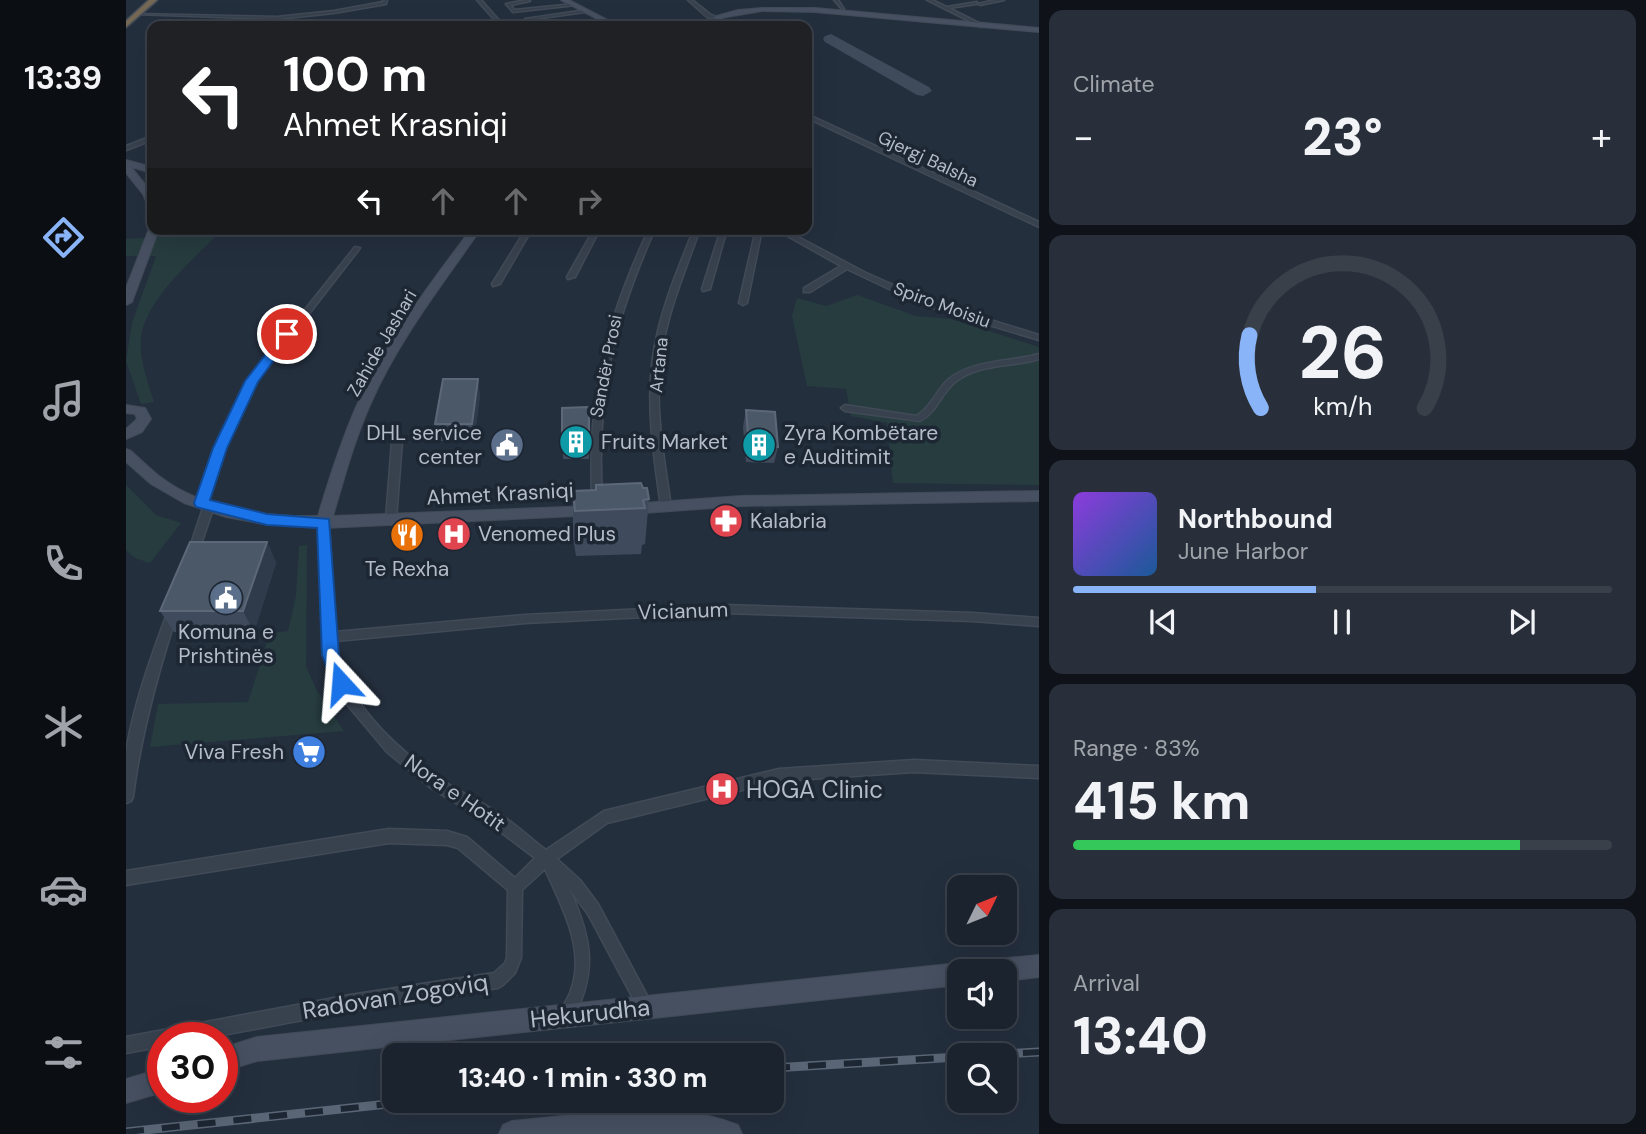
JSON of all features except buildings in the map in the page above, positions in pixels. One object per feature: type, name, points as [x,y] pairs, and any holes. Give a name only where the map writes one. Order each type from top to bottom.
[{"type":"highway","points":[[126,16],[144,0]]},
{"type":"highway","points":[[126,25],[153,0]]},
{"type":"main road","points":[[564,0],[606,21]]},
{"type":"main road","points":[[721,21],[717,18],[731,11],[781,4],[811,4],[913,20],[1039,30]]},
{"type":"main road","points":[[126,165],[147,169]]},
{"type":"main road","points":[[126,165],[147,193]]},
{"type":"main road","points":[[126,302],[152,235]]},
{"type":"main road","name":"Zahide Jashari","points":[[324,523],[339,468],[372,387],[414,318],[472,235]]},
{"type":"main road","points":[[129,406],[143,415],[144,419],[132,432],[143,470]]},
{"type":"main road","name":"Ahmet Krasniqi","points":[[126,454],[163,488],[205,505],[267,520],[324,523],[741,501],[1039,496]]},
{"type":"main road","points":[[1017,968],[1039,966]]},
{"type":"main road","name":"Hekurudha","points":[[238,1055],[257,1049],[947,975]]},
{"type":"main road","points":[[126,1091],[147,1085]]},
{"type":"main road","points":[[512,1134],[637,1121],[675,1122],[729,1134]]},
{"type":"street","points":[[137,14],[284,17],[322,14],[385,3],[385,0]]},
{"type":"street","points":[[479,0],[498,21]]},
{"type":"street","points":[[690,0],[709,16],[717,18]]},
{"type":"street","points":[[836,0],[843,8]]},
{"type":"street","points":[[929,0],[983,26]]},
{"type":"street","points":[[946,7],[1002,0]]},
{"type":"street","points":[[528,1],[508,4],[513,11],[573,5]]},
{"type":"street","points":[[284,17],[287,5]]},
{"type":"street","points":[[322,14],[324,6]]},
{"type":"street","points":[[527,19],[585,11]]},
{"type":"street","points":[[201,21],[206,17],[204,15]]},
{"type":"street","name":"Gjergj Balsha","points":[[812,118],[1039,225]]},
{"type":"street","points":[[126,148],[147,140]]},
{"type":"street","points":[[496,284],[525,235]]},
{"type":"street","points":[[571,277],[594,235]]},
{"type":"street","name":"Sandër Prosi","points":[[598,510],[594,440],[598,395],[621,297],[649,235]]},
{"type":"street","name":"Artana","points":[[666,507],[659,457],[655,379],[666,313],[695,235]]},
{"type":"street","points":[[706,289],[722,235]]},
{"type":"street","points":[[743,303],[758,235]]},
{"type":"street","name":"Spiro Moisiu","points":[[789,235],[847,266],[942,309],[1039,338]]},
{"type":"street","points":[[188,566],[220,448],[252,381],[357,248]]},
{"type":"street","points":[[807,290],[847,266]]},
{"type":"street","points":[[845,408],[917,419],[928,413],[943,386],[969,370],[1039,356]]},
{"type":"street","points":[[391,520],[397,441]]},
{"type":"street","name":"Nora e Hotit","points":[[324,523],[329,638],[334,668],[349,698],[391,748],[436,784],[491,816],[546,858],[575,885],[593,909],[646,1008]]},
{"type":"street","points":[[126,797],[129,768],[142,710],[154,664],[177,600]]},
{"type":"street","name":"Vicianum","points":[[329,638],[512,620],[725,609],[973,617],[1039,622]]},
{"type":"street","points":[[126,878],[389,836],[447,838],[462,842],[515,887],[546,858],[604,817],[779,775],[914,766],[1039,772]]},
{"type":"street","name":"Nora e Hotit","points":[[546,858],[578,928],[583,958],[575,1003],[566,1015]]},
{"type":"street","name":"Radovan Zogoviq","points":[[238,1024],[498,980],[510,968],[514,958],[515,887]]},
{"type":"street","name":"Radovan Zogoviq","points":[[126,1045],[147,1041]]},
{"type":"green space","points":[[217,235],[162,293],[145,323],[141,354],[154,402],[141,404],[126,361],[132,323],[156,256],[126,256],[126,239]]},
{"type":"green space","points":[[857,295],[916,316],[952,319],[1039,347],[1039,485],[893,483],[887,423],[851,416],[846,389],[807,386],[792,316],[797,298],[826,306]]},
{"type":"green space","points":[[126,485],[156,515],[181,523],[150,563],[135,558],[126,550]]},
{"type":"green space","points":[[307,545],[306,666],[316,689],[344,731],[150,747],[158,704],[248,702],[270,633],[288,631],[296,596],[299,546]]},
{"type":"taxiway","points":[[831,39],[923,91]]},
{"type":"railway","points":[[1017,1053],[1039,1052]]},
{"type":"railway","points":[[784,1067],[947,1058]]},
{"type":"railway","points":[[126,1132],[382,1105]]},
{"type":"place","name":"Fruits Market","points":[[576,442]]},
{"type":"place","name":"DHL service center","points":[[507,445]]},
{"type":"place","name":"Zyra Kombëtare e Auditimit","points":[[759,445]]},
{"type":"place","name":"Kalabria","points":[[726,521]]},
{"type":"place","name":"Venomed Plus","points":[[454,534]]},
{"type":"place","name":"Te Rexha","points":[[407,535]]},
{"type":"place","name":"Komuna e Prishtinës","points":[[226,598]]},
{"type":"place","name":"Viva Fresh","points":[[309,752]]},
{"type":"place","name":"HOGA Clinic","points":[[722,789]]},
{"type":"route","points":[[287,334],[252,381],[220,448],[201,503],[267,520],[324,523],[326,606],[331,655],[341,683]]}]
